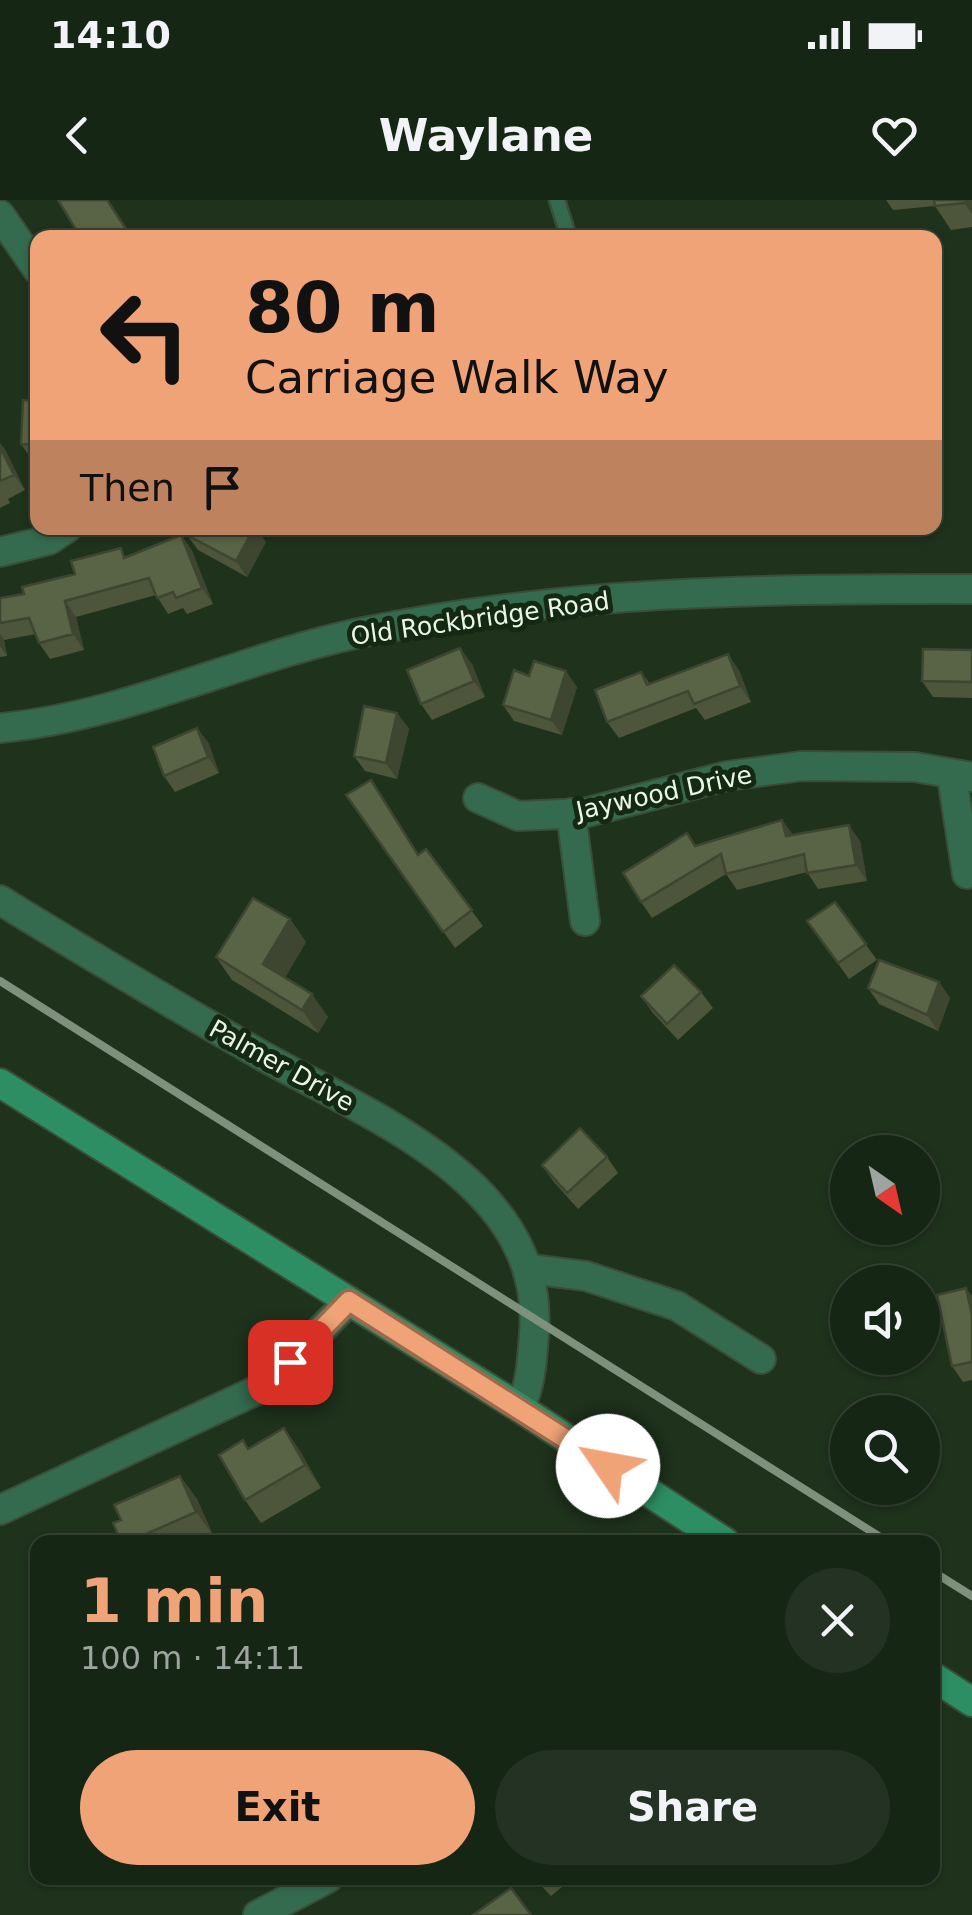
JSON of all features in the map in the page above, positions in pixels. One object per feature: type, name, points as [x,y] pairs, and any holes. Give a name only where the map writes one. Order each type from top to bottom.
[{"type":"main road","points":[[0,1083],[520,1408],[714,1535]]},
{"type":"main road","points":[[940,1681],[972,1702]]},
{"type":"street","points":[[0,215],[30,258]]},
{"type":"street","points":[[0,552],[56,535]]},
{"type":"street","name":"Old Rockbridge Road","points":[[0,728],[56,723],[223,669],[359,633],[522,607],[722,588],[972,589]]},
{"type":"street","name":"Jaywood Drive","points":[[478,798],[518,816],[571,813],[727,776],[802,766],[915,766],[962,777]]},
{"type":"street","points":[[962,777],[967,874]]},
{"type":"street","points":[[571,813],[585,921]]},
{"type":"street","name":"Palmer Drive","points":[[0,900],[200,1020],[393,1127],[458,1173],[490,1204],[530,1268],[536,1318],[530,1386],[520,1408]]},
{"type":"street","points":[[530,1268],[586,1276],[677,1306],[761,1359]]},
{"type":"street","points":[[0,1510],[266,1386],[349,1301]]},
{"type":"street","points":[[258,1915],[315,1885]]},
{"type":"lane","points":[[556,200],[567,230]]},
{"type":"building","points":[[58,200],[107,200],[127,230],[76,230]]},
{"type":"building","points":[[934,200],[964,200],[964,203],[935,206]]},
{"type":"building","points":[[23,400],[30,400],[30,445],[21,444]]},
{"type":"building","points":[[0,447],[14,475],[0,481]]},
{"type":"building","points":[[181,535],[202,588],[176,598],[173,592],[157,598],[149,578],[65,601],[73,634],[39,643],[29,618],[0,623],[0,598],[24,594],[22,587],[75,574],[71,561],[121,548],[124,558]]},
{"type":"building","points":[[187,535],[250,535],[236,561]]},
{"type":"building","points":[[460,648],[474,681],[421,704],[407,670]]},
{"type":"building","points":[[923,649],[972,650],[972,682],[922,681]]},
{"type":"building","points":[[728,654],[740,686],[694,704],[688,691],[607,722],[595,690],[641,672],[647,685]]},
{"type":"building","points":[[534,661],[566,671],[551,720],[503,705],[514,670],[529,676]]},
{"type":"building","points":[[364,706],[397,713],[386,763],[354,756]]},
{"type":"building","points":[[197,728],[208,757],[164,776],[153,747]]},
{"type":"building","points":[[371,780],[418,855],[426,849],[472,910],[443,932],[346,795]]},
{"type":"building","points":[[782,820],[786,836],[849,825],[856,865],[807,873],[804,854],[726,874],[721,854],[641,902],[623,873],[687,833],[695,846]]},
{"type":"building","points":[[253,898],[290,919],[263,964],[312,994],[302,1010],[216,957]]},
{"type":"building","points":[[835,902],[866,944],[838,963],[807,921]]},
{"type":"building","points":[[879,960],[939,982],[927,1015],[868,988]]},
{"type":"building","points":[[674,965],[701,992],[667,1024],[641,996]]},
{"type":"building","points":[[580,1128],[607,1157],[567,1193],[542,1165]]},
{"type":"building","points":[[966,1288],[972,1315],[972,1362],[952,1366],[940,1294]]},
{"type":"building","points":[[284,1428],[305,1465],[245,1500],[219,1455],[243,1440],[248,1449]]},
{"type":"building","points":[[180,1476],[196,1512],[144,1535],[118,1535],[113,1523],[121,1520],[114,1505]]},
{"type":"building","points":[[511,1888],[531,1915],[473,1915]]},
{"type":"railway","points":[[0,981],[877,1535]]},
{"type":"railway","points":[[940,1576],[972,1596]]},
{"type":"route","points":[[290,1362],[349,1301],[608,1466]]}]
